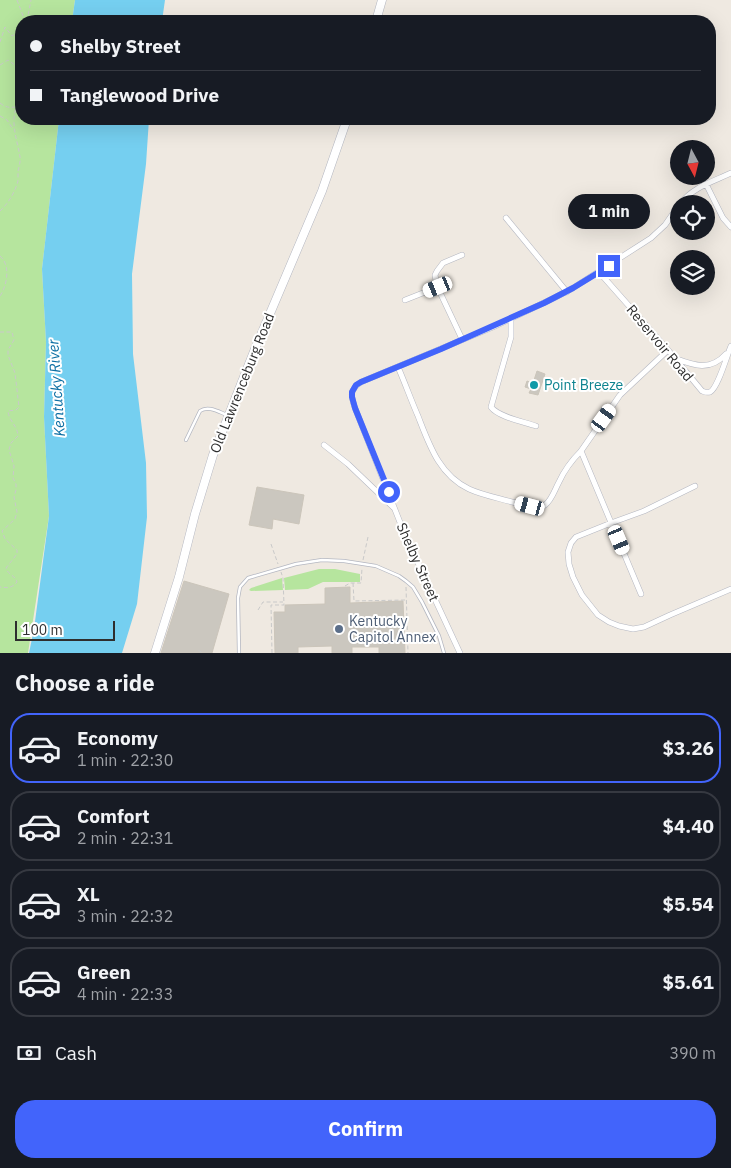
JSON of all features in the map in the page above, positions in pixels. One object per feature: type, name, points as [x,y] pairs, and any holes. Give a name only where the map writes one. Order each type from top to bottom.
[{"type":"main road","points":[[378,15],[382,0]]},
{"type":"main road","name":"Old Lawrenceburg Road","points":[[155,653],[179,577],[195,514],[213,455],[255,349],[322,191],[345,125]]},
{"type":"street","points":[[715,180],[731,173]]},
{"type":"street","points":[[687,195],[704,185]]},
{"type":"street","points":[[706,185],[723,218],[731,227]]},
{"type":"street","points":[[668,350],[620,396],[581,451],[574,457],[549,501],[540,507],[487,496],[468,489],[444,470],[434,456],[398,367],[567,292],[643,244],[658,232],[670,217]]},
{"type":"street","points":[[506,218],[567,292]]},
{"type":"street","points":[[462,255],[443,263],[436,276],[438,287],[462,339]]},
{"type":"street","name":"Reservoir Road","points":[[599,272],[668,350],[698,388],[708,392],[715,386],[730,348]]},
{"type":"street","points":[[405,300],[438,287]]},
{"type":"street","points":[[511,318],[511,337],[491,407],[501,415],[536,426]]},
{"type":"street","points":[[674,358],[697,366],[708,365],[721,360],[730,348]]},
{"type":"street","name":"Shelby Street","points":[[398,367],[356,385],[352,396],[405,535],[460,653]]},
{"type":"street","points":[[324,445],[340,457],[395,508]]},
{"type":"street","points":[[581,451],[641,594]]},
{"type":"street","points":[[695,486],[644,511],[584,534],[574,540],[568,552],[571,571],[578,589],[590,606],[604,618],[619,626],[638,629],[731,590]]},
{"type":"lane","points":[[186,440],[200,411],[204,408],[228,416]]},
{"type":"lane","points":[[239,653],[239,592],[240,587],[248,578],[296,564],[322,560],[376,566],[406,581],[413,587],[422,602],[439,636],[444,653]]},
{"type":"path","points":[[17,0],[23,15]]},
{"type":"path","points":[[27,15],[31,0]]},
{"type":"path","points":[[0,42],[5,28],[12,36],[15,34]]},
{"type":"path","points":[[0,65],[8,60],[15,65]]},
{"type":"path","points":[[0,103],[9,108],[15,107],[14,129],[20,162],[18,181],[6,206],[0,211]]},
{"type":"path","points":[[0,116],[10,123],[14,129]]},
{"type":"path","points":[[0,256],[5,261],[8,270],[0,296]]},
{"type":"path","points":[[0,332],[12,332],[14,336],[14,340],[8,350],[8,355],[15,374],[18,407],[16,410],[8,411],[8,417],[16,426],[18,432],[18,436],[9,450],[14,466],[13,478],[16,490],[14,497],[17,512],[15,519],[2,531],[5,538],[17,550],[17,554],[6,568],[9,574],[16,578],[18,582],[9,588],[0,587]]},
{"type":"path","points":[[364,556],[368,537]]},
{"type":"path","points":[[271,544],[276,561]]},
{"type":"path","points":[[345,586],[350,583],[361,582],[361,574]]},
{"type":"path","points":[[272,653],[271,605],[284,605],[283,578]]},
{"type":"path","points":[[406,581],[408,653]]},
{"type":"path","points":[[353,583],[354,601],[407,600]]},
{"type":"path","points":[[258,610],[263,602],[284,602]]},
{"type":"path","points":[[198,650],[203,653]]},
{"type":"green space","points":[[0,0],[75,0],[73,15],[15,15],[15,125],[58,125],[42,269],[46,342],[44,417],[49,516],[28,653],[0,653]]},
{"type":"green space","points":[[319,569],[335,569],[360,574],[360,582],[323,582],[308,589],[285,590],[284,578]]},
{"type":"green space","points":[[282,578],[283,590],[249,590],[251,588]]},
{"type":"water","points":[[75,0],[165,0],[163,15],[73,15]]},
{"type":"water","name":"Kentucky River","points":[[58,125],[149,125],[146,164],[132,274],[133,354],[146,463],[147,517],[137,604],[122,653],[29,653],[49,516],[44,417],[46,342],[42,269]]},
{"type":"building","name":"Point Breeze","points":[[537,371],[545,374],[538,395],[529,393],[531,389],[525,387],[527,381],[533,383]]},
{"type":"building","points":[[257,487],[304,495],[299,524],[273,519],[272,529],[249,525]]},
{"type":"building","points":[[184,581],[229,594],[212,653],[161,653]]},
{"type":"building","name":"Kentucky Capitol Annex","points":[[350,587],[350,603],[403,601],[405,653],[379,653],[379,647],[352,647],[352,653],[332,653],[332,646],[298,647],[298,653],[275,653],[274,612],[285,612],[285,605],[325,604],[325,588]]},
{"type":"place","name":"Point Breeze","points":[[534,385]]},
{"type":"place","name":"Kentucky Capitol Annex","points":[[339,629]]},
{"type":"route","points":[[389,492],[355,408],[352,396],[356,385],[493,327],[573,288],[609,266]]}]
